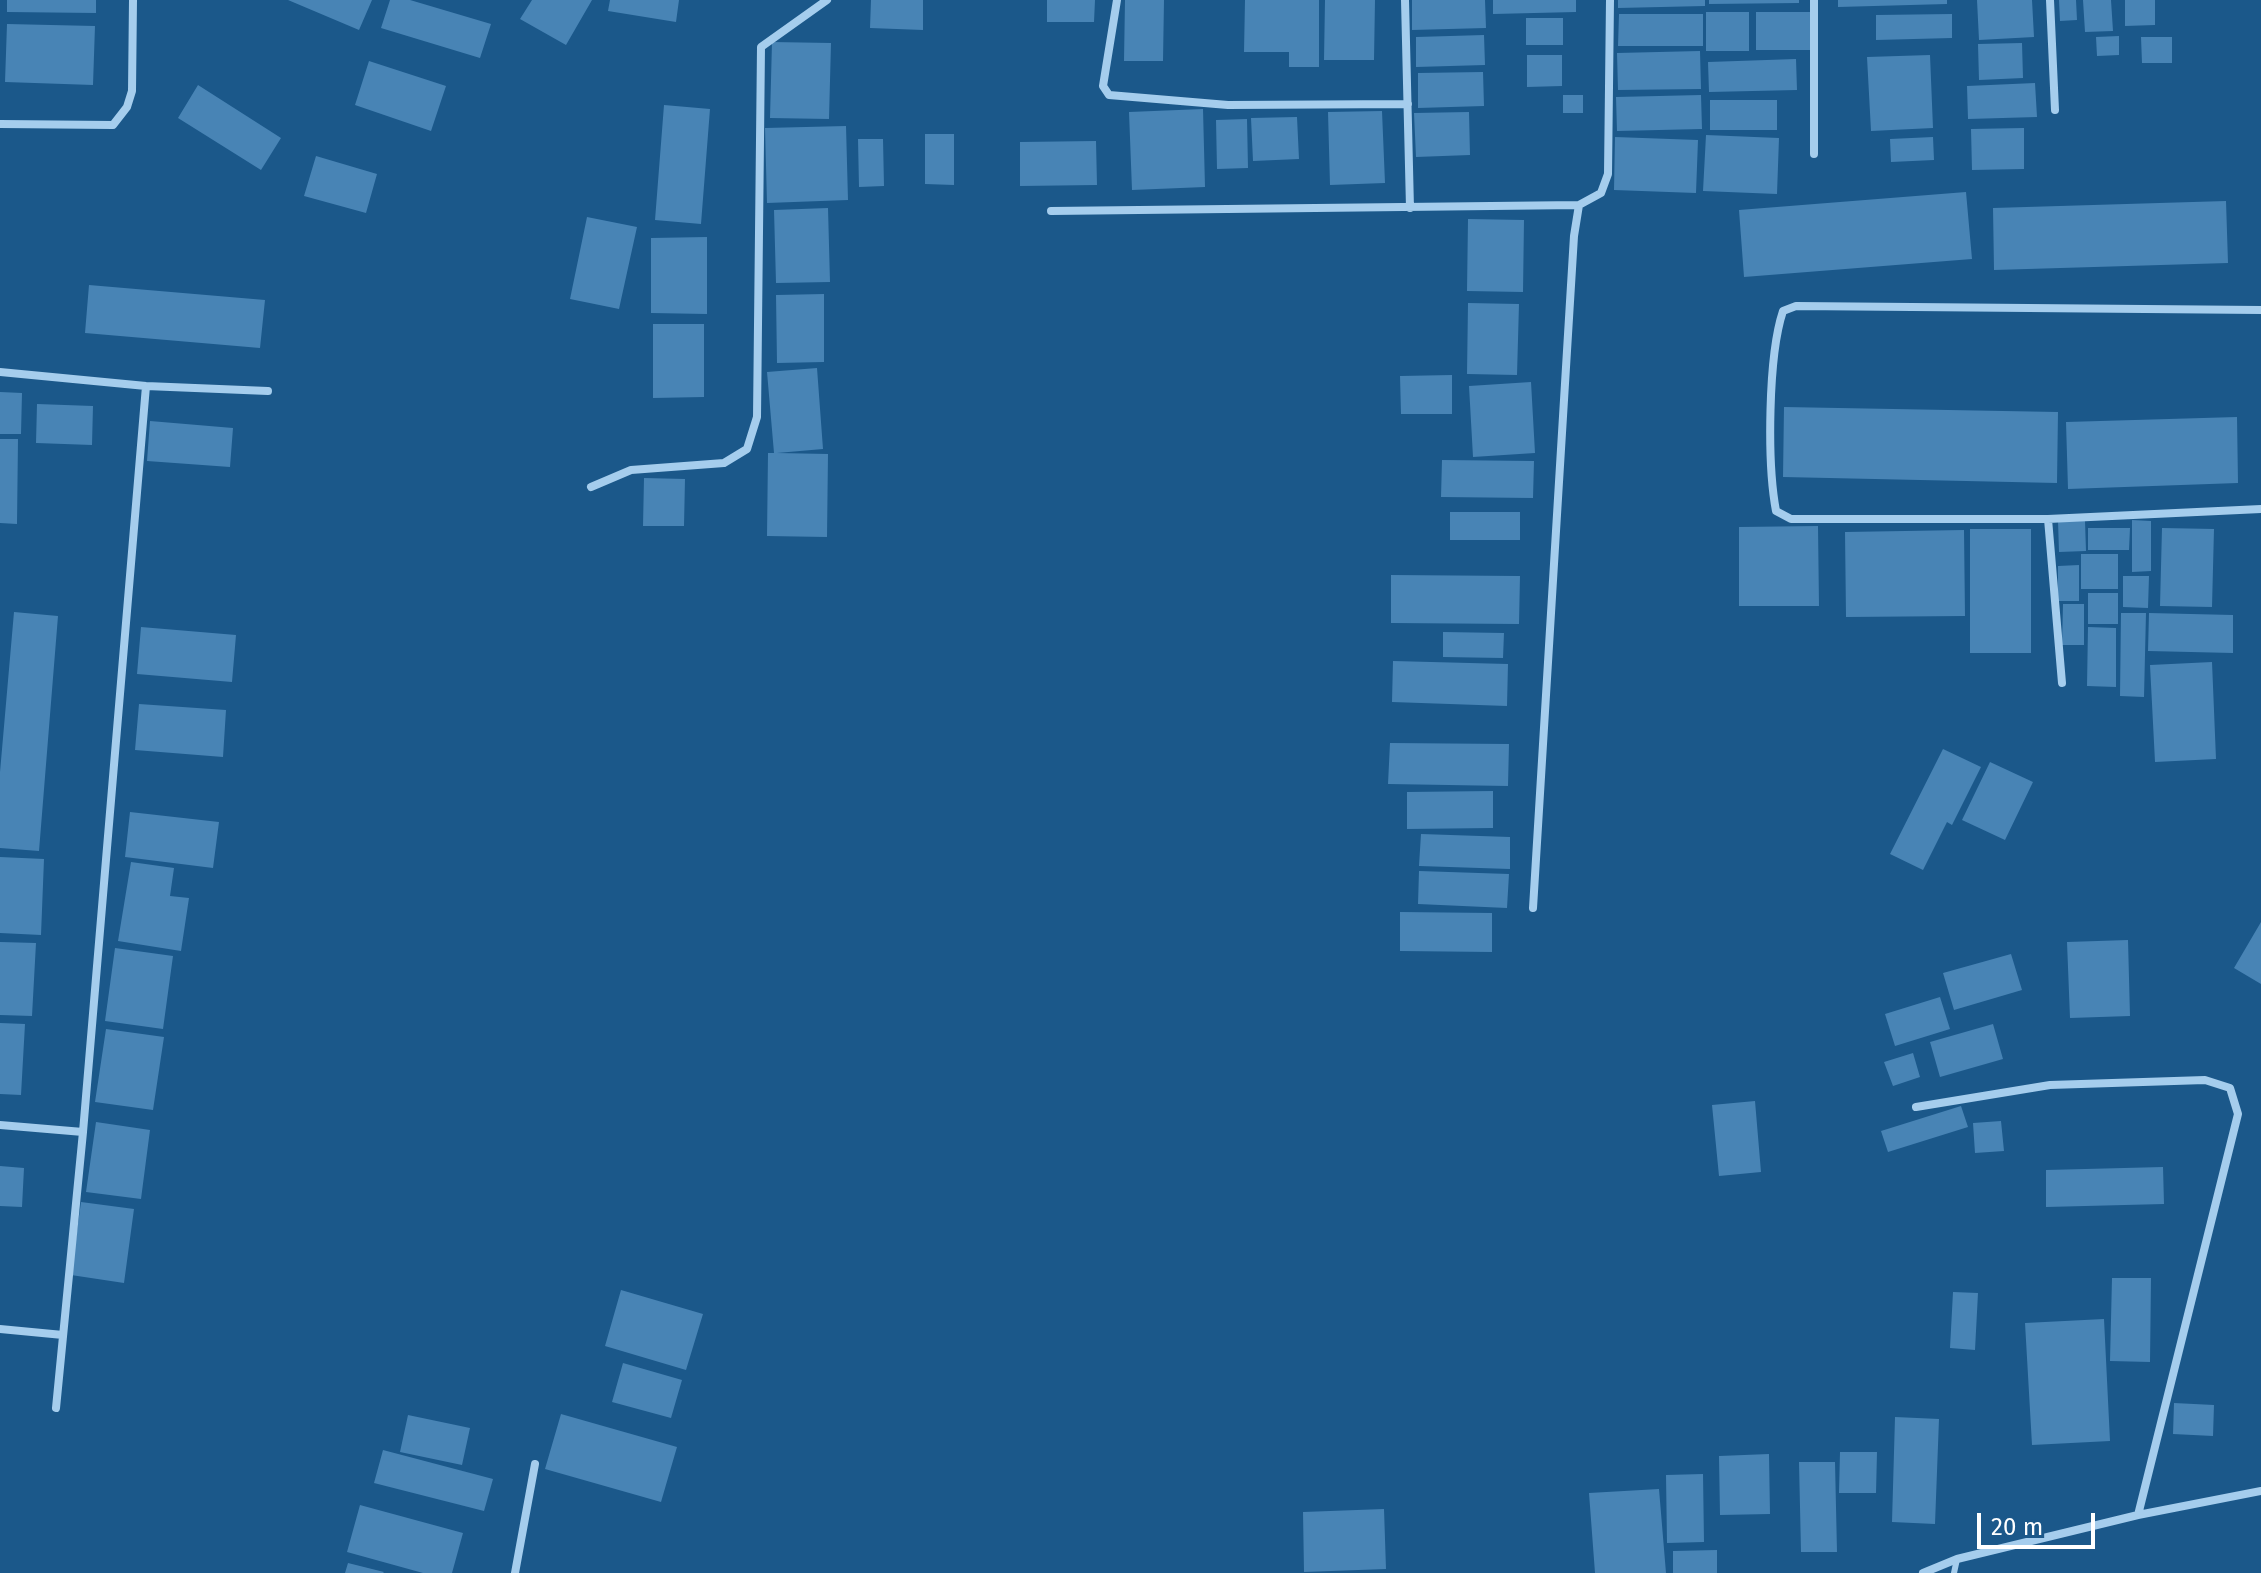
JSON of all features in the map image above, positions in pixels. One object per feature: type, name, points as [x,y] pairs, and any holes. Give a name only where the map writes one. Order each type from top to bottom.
[{"type":"street","points":[[0,124],[113,125],[127,107],[132,91],[133,0]]},
{"type":"street","points":[[591,487],[631,470],[724,463],[747,449],[757,417],[761,47],[827,0]]},
{"type":"street","points":[[1117,0],[1103,86],[1109,95],[1228,105],[1408,104]]},
{"type":"street","points":[[1405,0],[1410,208]]},
{"type":"street","points":[[1051,211],[1579,205],[1601,193],[1608,174],[1610,0]]},
{"type":"street","points":[[1814,0],[1814,154]]},
{"type":"street","points":[[2050,0],[2055,110]]},
{"type":"street","points":[[1533,908],[1574,236],[1579,205]]},
{"type":"street","points":[[2261,310],[1796,306],[1783,311],[1777,328],[1772,395],[1771,488],[1776,511],[1791,519],[2048,519],[2261,509]]},
{"type":"street","points":[[0,372],[146,386],[268,391]]},
{"type":"street","points":[[56,1408],[83,1132],[146,386]]},
{"type":"street","points":[[2048,519],[2062,683]]},
{"type":"street","points":[[1916,1107],[2050,1085],[2205,1080],[2230,1088],[2238,1114],[2138,1515]]},
{"type":"street","points":[[0,1125],[83,1132]]},
{"type":"street","points":[[0,1329],[63,1335]]},
{"type":"street","points":[[515,1573],[535,1464]]},
{"type":"street","points":[[1923,1573],[1957,1559],[2138,1515],[2261,1491]]},
{"type":"lane","points":[[1954,1573],[1957,1559]]},
{"type":"building","points":[[7,0],[96,0],[96,13],[7,12]]},
{"type":"building","points":[[288,0],[372,0],[359,30]]},
{"type":"building","points":[[390,0],[410,0],[491,24],[480,58],[381,28]]},
{"type":"building","points":[[532,0],[592,0],[566,45],[520,19]]},
{"type":"building","points":[[610,0],[679,0],[676,22],[608,11]]},
{"type":"building","points":[[871,0],[923,0],[923,30],[870,28]]},
{"type":"building","points":[[1047,0],[1095,0],[1094,22],[1047,22]]},
{"type":"building","points":[[1125,0],[1164,0],[1163,61],[1124,61]]},
{"type":"building","points":[[1245,0],[1319,0],[1319,67],[1289,67],[1289,52],[1244,52]]},
{"type":"building","points":[[1325,0],[1375,0],[1374,60],[1324,60]]},
{"type":"building","points":[[1412,0],[1485,0],[1486,28],[1412,30]]},
{"type":"building","points":[[1493,0],[1576,0],[1576,12],[1493,14]]},
{"type":"building","points":[[1618,0],[1705,0],[1705,6],[1618,8]]},
{"type":"building","points":[[1709,0],[1799,0],[1799,3],[1709,4]]},
{"type":"building","points":[[1838,0],[1947,0],[1947,4],[1838,7]]},
{"type":"building","points":[[1977,0],[2032,0],[2034,37],[1979,40]]},
{"type":"building","points":[[2059,0],[2076,0],[2077,20],[2060,21]]},
{"type":"building","points":[[2083,0],[2111,0],[2113,31],[2085,32]]},
{"type":"building","points":[[2125,0],[2155,0],[2155,25],[2125,26]]},
{"type":"building","points":[[1706,12],[1749,12],[1749,51],[1706,51]]},
{"type":"building","points":[[1756,12],[1814,12],[1813,50],[1756,50]]},
{"type":"building","points":[[1619,14],[1703,14],[1703,46],[1618,46]]},
{"type":"building","points":[[1952,14],[1952,38],[1876,40],[1876,15]]},
{"type":"building","points":[[1526,18],[1563,18],[1563,45],[1526,45]]},
{"type":"building","points":[[7,24],[95,26],[93,85],[5,82]]},
{"type":"building","points":[[1484,35],[1485,65],[1416,67],[1416,37]]},
{"type":"building","points":[[2119,36],[2119,55],[2097,56],[2096,37]]},
{"type":"building","points":[[2141,37],[2172,37],[2172,63],[2142,63]]},
{"type":"building","points":[[772,42],[831,43],[829,119],[770,118]]},
{"type":"building","points":[[2022,43],[2023,78],[1979,80],[1978,44]]},
{"type":"building","points":[[1700,51],[1701,89],[1618,90],[1617,53]]},
{"type":"building","points":[[1527,55],[1562,55],[1562,86],[1527,87]]},
{"type":"building","points":[[1930,55],[1933,128],[1871,131],[1867,57]]},
{"type":"building","points":[[1796,59],[1797,90],[1709,92],[1708,62]]},
{"type":"building","points":[[369,61],[446,86],[431,131],[355,105]]},
{"type":"building","points":[[1483,72],[1484,106],[1418,108],[1418,73]]},
{"type":"building","points":[[2035,83],[2037,117],[1968,119],[1967,86]]},
{"type":"building","points":[[198,85],[281,138],[261,170],[178,118]]},
{"type":"building","points":[[1563,95],[1583,95],[1583,113],[1563,113]]},
{"type":"building","points":[[1701,95],[1702,129],[1617,131],[1616,97]]},
{"type":"building","points":[[1710,100],[1777,100],[1777,130],[1710,130]]},
{"type":"building","points":[[664,105],[710,109],[701,224],[655,220]]},
{"type":"building","points":[[1203,109],[1205,187],[1132,190],[1129,112]]},
{"type":"building","points":[[1382,111],[1385,183],[1330,185],[1328,112]]},
{"type":"building","points":[[1469,112],[1470,155],[1416,157],[1414,113]]},
{"type":"building","points":[[1297,117],[1299,159],[1253,161],[1251,118]]},
{"type":"building","points":[[1247,119],[1248,168],[1217,169],[1216,120]]},
{"type":"building","points":[[846,126],[848,200],[767,203],[765,128]]},
{"type":"building","points":[[2024,128],[2024,169],[1972,170],[1971,129]]},
{"type":"building","points":[[925,134],[954,134],[954,185],[925,184]]},
{"type":"building","points":[[1706,135],[1779,138],[1777,194],[1703,191]]},
{"type":"building","points":[[1615,137],[1698,140],[1696,193],[1614,190]]},
{"type":"building","points":[[1933,137],[1934,160],[1891,162],[1890,139]]},
{"type":"building","points":[[858,139],[883,139],[884,186],[859,187]]},
{"type":"building","points":[[1096,141],[1097,185],[1020,186],[1020,142]]},
{"type":"building","points":[[316,156],[377,174],[366,213],[304,196]]},
{"type":"building","points":[[1966,192],[1972,259],[1744,277],[1739,210]]},
{"type":"building","points":[[2226,201],[2228,263],[1994,270],[1993,208]]},
{"type":"building","points":[[828,208],[830,282],[776,283],[774,210]]},
{"type":"building","points":[[587,217],[637,227],[619,309],[570,299]]},
{"type":"building","points":[[1468,219],[1524,220],[1523,292],[1467,291]]},
{"type":"building","points":[[707,237],[707,314],[651,313],[651,238]]},
{"type":"building","points":[[89,285],[265,300],[260,348],[85,333]]},
{"type":"building","points":[[824,294],[824,362],[777,363],[776,295]]},
{"type":"building","points":[[1468,303],[1519,304],[1517,375],[1467,374]]},
{"type":"building","points":[[653,324],[704,324],[704,397],[653,398]]},
{"type":"building","points":[[817,368],[823,449],[777,453],[828,454],[827,537],[767,536],[768,453],[774,453],[767,372]]},
{"type":"building","points":[[1452,375],[1452,414],[1401,414],[1400,376]]},
{"type":"building","points":[[1531,382],[1535,453],[1473,457],[1469,386]]},
{"type":"building","points":[[0,392],[22,393],[21,434],[0,434]]},
{"type":"building","points":[[37,404],[93,406],[92,445],[36,443]]},
{"type":"building","points":[[1784,407],[2058,412],[2057,483],[1783,477]]},
{"type":"building","points":[[2237,417],[2238,483],[2068,489],[2066,422]]},
{"type":"building","points":[[150,421],[233,428],[230,467],[147,461]]},
{"type":"building","points":[[0,439],[18,439],[17,524],[0,523]]},
{"type":"building","points":[[1442,460],[1534,461],[1533,498],[1441,497]]},
{"type":"building","points":[[644,478],[685,479],[684,526],[643,526]]},
{"type":"building","points":[[1450,512],[1520,512],[1520,540],[1450,540]]},
{"type":"building","points":[[2132,520],[2151,521],[2151,571],[2132,572]]},
{"type":"building","points":[[2058,521],[2085,521],[2086,551],[2059,552]]},
{"type":"building","points":[[1818,526],[1819,606],[1739,606],[1739,527]]},
{"type":"building","points":[[2088,528],[2130,528],[2129,550],[2088,550]]},
{"type":"building","points":[[2162,528],[2214,529],[2212,607],[2160,606]]},
{"type":"building","points":[[1970,529],[2031,529],[2031,653],[1970,653]]},
{"type":"building","points":[[1964,530],[1965,616],[1846,617],[1845,532]]},
{"type":"building","points":[[2081,554],[2118,554],[2118,589],[2081,589]]},
{"type":"building","points":[[2079,565],[2079,601],[2058,601],[2058,566]]},
{"type":"building","points":[[1391,575],[1520,576],[1519,624],[1391,623]]},
{"type":"building","points":[[2123,576],[2149,576],[2148,608],[2123,607]]},
{"type":"building","points":[[2088,593],[2118,593],[2118,624],[2088,624]]},
{"type":"building","points":[[2063,604],[2084,604],[2084,645],[2062,645]]},
{"type":"building","points":[[14,612],[58,616],[39,851],[0,848],[0,772]]},
{"type":"building","points":[[2121,613],[2146,613],[2144,697],[2120,696]]},
{"type":"building","points":[[2149,613],[2233,615],[2233,653],[2148,651]]},
{"type":"building","points":[[141,627],[236,635],[232,682],[137,674]]},
{"type":"building","points":[[2088,627],[2116,628],[2116,687],[2087,686]]},
{"type":"building","points":[[1443,632],[1504,633],[1503,658],[1443,657]]},
{"type":"building","points":[[1393,661],[1508,664],[1507,706],[1392,702]]},
{"type":"building","points":[[2212,662],[2216,759],[2155,762],[2150,665]]},
{"type":"building","points":[[139,704],[226,710],[223,757],[135,750]]},
{"type":"building","points":[[1390,743],[1509,744],[1508,786],[1388,784]]},
{"type":"building","points":[[1943,749],[1981,767],[1952,825],[1947,822],[1923,870],[1890,854]]},
{"type":"building","points":[[1990,762],[2033,782],[2005,840],[1962,820]]},
{"type":"building","points":[[1493,791],[1493,828],[1407,829],[1407,792]]},
{"type":"building","points":[[130,812],[219,822],[213,868],[125,857]]},
{"type":"building","points":[[1421,834],[1510,837],[1510,869],[1419,866]]},
{"type":"building","points":[[0,857],[44,859],[41,935],[0,933]]},
{"type":"building","points":[[131,862],[174,868],[170,896],[189,898],[181,951],[118,941]]},
{"type":"building","points":[[1419,871],[1509,874],[1507,908],[1418,904]]},
{"type":"building","points":[[1400,912],[1492,913],[1492,952],[1400,951]]},
{"type":"building","points":[[2261,922],[2261,984],[2234,968]]},
{"type":"building","points":[[2128,940],[2130,1016],[2070,1018],[2067,942]]},
{"type":"building","points":[[0,942],[36,943],[32,1016],[0,1015]]},
{"type":"building","points":[[115,948],[173,956],[163,1029],[105,1021]]},
{"type":"building","points":[[2011,954],[2022,990],[1954,1010],[1943,973]]},
{"type":"building","points":[[1940,997],[1950,1029],[1895,1046],[1885,1014]]},
{"type":"building","points":[[0,1023],[25,1024],[21,1095],[0,1094]]},
{"type":"building","points":[[1993,1024],[2003,1059],[1940,1077],[1930,1042]]},
{"type":"building","points":[[106,1029],[164,1037],[153,1110],[95,1102]]},
{"type":"building","points":[[1913,1053],[1920,1077],[1893,1086],[1884,1062]]},
{"type":"building","points":[[1755,1101],[1761,1172],[1719,1176],[1712,1105]]},
{"type":"building","points":[[1961,1106],[1968,1127],[1888,1152],[1881,1131]]},
{"type":"building","points":[[2001,1121],[2004,1151],[1975,1153],[1973,1123]]},
{"type":"building","points":[[96,1122],[150,1130],[141,1199],[86,1192]]},
{"type":"building","points":[[0,1166],[24,1168],[22,1207],[0,1206]]},
{"type":"building","points":[[2163,1167],[2164,1204],[2046,1207],[2046,1170]]},
{"type":"building","points":[[81,1202],[134,1209],[124,1283],[71,1275]]},
{"type":"building","points":[[2112,1278],[2151,1278],[2150,1362],[2110,1361]]},
{"type":"building","points":[[621,1290],[703,1314],[686,1370],[605,1346]]},
{"type":"building","points":[[1953,1292],[1978,1293],[1975,1350],[1950,1348]]},
{"type":"building","points":[[2104,1319],[2110,1441],[2032,1445],[2025,1323]]},
{"type":"building","points":[[623,1363],[682,1380],[671,1418],[612,1402]]},
{"type":"building","points":[[2174,1403],[2214,1405],[2213,1436],[2173,1434]]},
{"type":"building","points":[[561,1414],[677,1447],[661,1502],[545,1469]]},
{"type":"building","points":[[408,1415],[470,1428],[462,1465],[400,1452]]},
{"type":"building","points":[[1895,1417],[1939,1419],[1935,1524],[1892,1522]]},
{"type":"building","points":[[383,1450],[493,1479],[484,1511],[374,1483]]},
{"type":"building","points":[[1840,1452],[1877,1452],[1876,1493],[1839,1493]]},
{"type":"building","points":[[1769,1454],[1770,1514],[1720,1515],[1719,1456]]},
{"type":"building","points":[[1799,1462],[1835,1462],[1837,1552],[1801,1552]]},
{"type":"building","points":[[1703,1474],[1704,1542],[1667,1543],[1666,1475]]},
{"type":"building","points":[[1659,1489],[1666,1573],[1595,1573],[1589,1493]]},
{"type":"building","points":[[360,1505],[463,1533],[452,1573],[423,1573],[347,1552]]},
{"type":"building","points":[[1384,1509],[1386,1569],[1304,1572],[1303,1512]]},
{"type":"building","points":[[1717,1550],[1717,1573],[1673,1573],[1673,1551]]},
{"type":"building","points":[[348,1563],[384,1572],[345,1573]]}]
